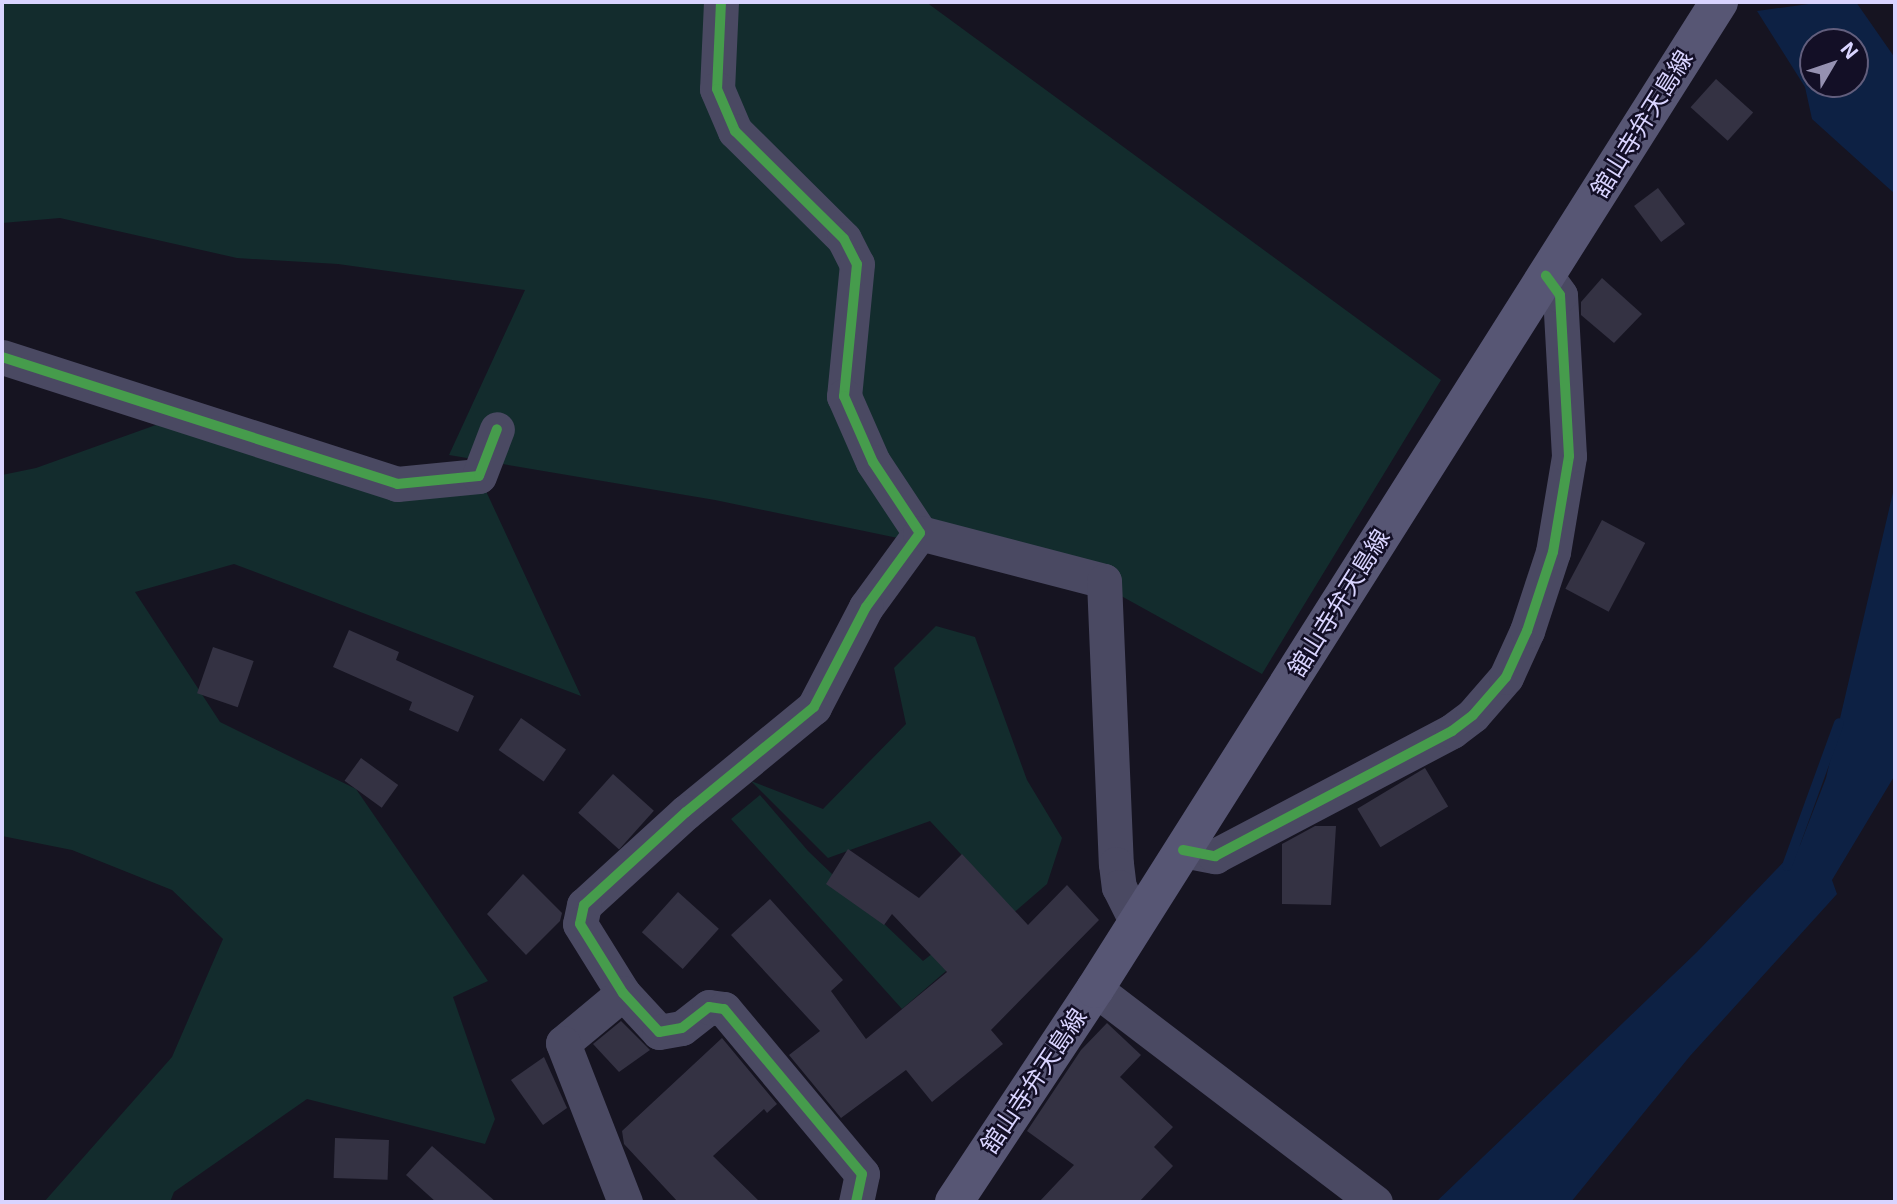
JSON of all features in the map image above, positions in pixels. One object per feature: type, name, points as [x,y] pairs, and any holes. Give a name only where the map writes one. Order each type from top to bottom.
[{"type":"main road","name":"舘山寺弁天島線","points":[[954,1202],[1095,989],[1719,2]]},
{"type":"street","points":[[721,2],[717,89],[735,131],[844,239],[858,264],[844,396],[873,462],[920,533],[1104,581],[1116,864],[1119,887],[1137,923]]},
{"type":"street","points":[[1183,850],[1216,856],[1452,731],[1473,715],[1506,677],[1527,631],[1553,552],[1569,456],[1560,295],[1546,276]]},
{"type":"street","points":[[2,357],[397,484],[479,477],[497,429]]},
{"type":"street","points":[[856,1202],[862,1174],[724,1009],[709,1007],[682,1028],[659,1032],[623,993],[580,925],[584,905],[695,804],[814,707],[866,607],[920,533]]},
{"type":"street","points":[[1095,989],[1375,1202]]},
{"type":"street","points":[[623,993],[563,1043],[625,1202]]},
{"type":"green space","points":[[2,2],[926,2],[1441,380],[1262,674],[1114,592],[1104,581],[715,500],[449,455],[525,290],[338,264],[237,258],[60,218],[2,223]]},
{"type":"green space","points":[[167,421],[306,470],[479,476],[581,696],[234,564],[135,592],[220,722],[356,789],[488,981],[453,997],[495,1119],[485,1144],[307,1099],[174,1192],[170,1202],[44,1202],[172,1057],[223,939],[172,890],[72,850],[2,836],[2,475],[36,468]]},
{"type":"green space","points":[[936,626],[975,637],[1027,780],[1062,838],[1047,884],[902,1009],[731,819],[760,795],[808,851],[923,961],[1002,898],[930,821],[828,858],[751,781],[823,809],[906,724],[894,668]]},
{"type":"water","points":[[1823,2],[1856,2],[1895,58],[1895,194],[1812,119],[1807,98],[1869,98],[1869,28],[1799,28],[1799,78],[1757,11]]},
{"type":"water","points":[[1895,484],[1895,775],[1832,880],[1837,894],[1690,1056],[1571,1202],[1436,1202],[1697,952],[1800,845],[1826,778]]},
{"type":"building","points":[[1716,79],[1753,112],[1728,141],[1691,107]]},
{"type":"building","points":[[1658,188],[1685,224],[1661,242],[1634,206]]},
{"type":"building","points":[[1602,278],[1642,314],[1614,343],[1581,315],[1581,302]]},
{"type":"building","points":[[1602,520],[1645,543],[1609,612],[1565,589]]},
{"type":"building","points":[[349,630],[399,652],[396,660],[474,696],[458,732],[409,710],[412,702],[333,667]]},
{"type":"building","points":[[213,647],[254,661],[238,707],[197,693]]},
{"type":"building","points":[[521,718],[566,750],[544,781],[499,750]]},
{"type":"building","points":[[361,758],[398,785],[382,808],[345,781]]},
{"type":"building","points":[[1425,768],[1448,807],[1380,847],[1357,809]]},
{"type":"building","points":[[613,774],[654,811],[619,849],[578,813]]},
{"type":"building","points":[[1315,826],[1336,826],[1331,905],[1282,904],[1282,844]]},
{"type":"building","points":[[848,849],[919,898],[962,854],[1028,925],[1067,885],[1099,920],[991,1030],[1003,1044],[932,1102],[906,1070],[841,1118],[789,1055],[820,1031],[731,935],[770,899],[843,980],[831,991],[866,1039],[947,972],[892,914],[884,925],[826,884]]},
{"type":"building","points":[[523,874],[562,913],[560,921],[526,955],[487,914]]},
{"type":"building","points":[[678,892],[719,929],[683,969],[642,932]]},
{"type":"building","points":[[621,1021],[650,1050],[619,1072],[593,1044]]},
{"type":"building","points":[[1107,1023],[1141,1055],[1120,1077],[1173,1127],[1154,1147],[1173,1166],[1139,1202],[1039,1202],[1074,1165],[1027,1131],[1081,1050]]},
{"type":"building","points":[[722,1038],[777,1104],[767,1113],[764,1109],[713,1156],[760,1202],[678,1202],[624,1144],[622,1131]]},
{"type":"building","points":[[544,1057],[567,1108],[543,1125],[511,1080]]},
{"type":"building","points":[[335,1138],[389,1140],[388,1180],[334,1178]]},
{"type":"building","points":[[432,1146],[496,1202],[436,1202],[406,1175]]},
{"type":"waterway","points":[[1787,866],[1839,723]]},
{"type":"cycle path","points":[[721,2],[717,89],[735,131],[844,239],[857,264],[844,396],[873,462],[920,533],[866,607],[814,707],[686,812],[584,905],[580,924],[623,993],[659,1032],[682,1028],[709,1007],[724,1009],[862,1174],[856,1202]]},
{"type":"cycle path","points":[[1183,850],[1215,856],[1452,731],[1473,715],[1506,677],[1527,631],[1553,552],[1569,456],[1560,295],[1546,276]]},
{"type":"cycle path","points":[[2,357],[397,484],[479,476],[497,429]]}]
